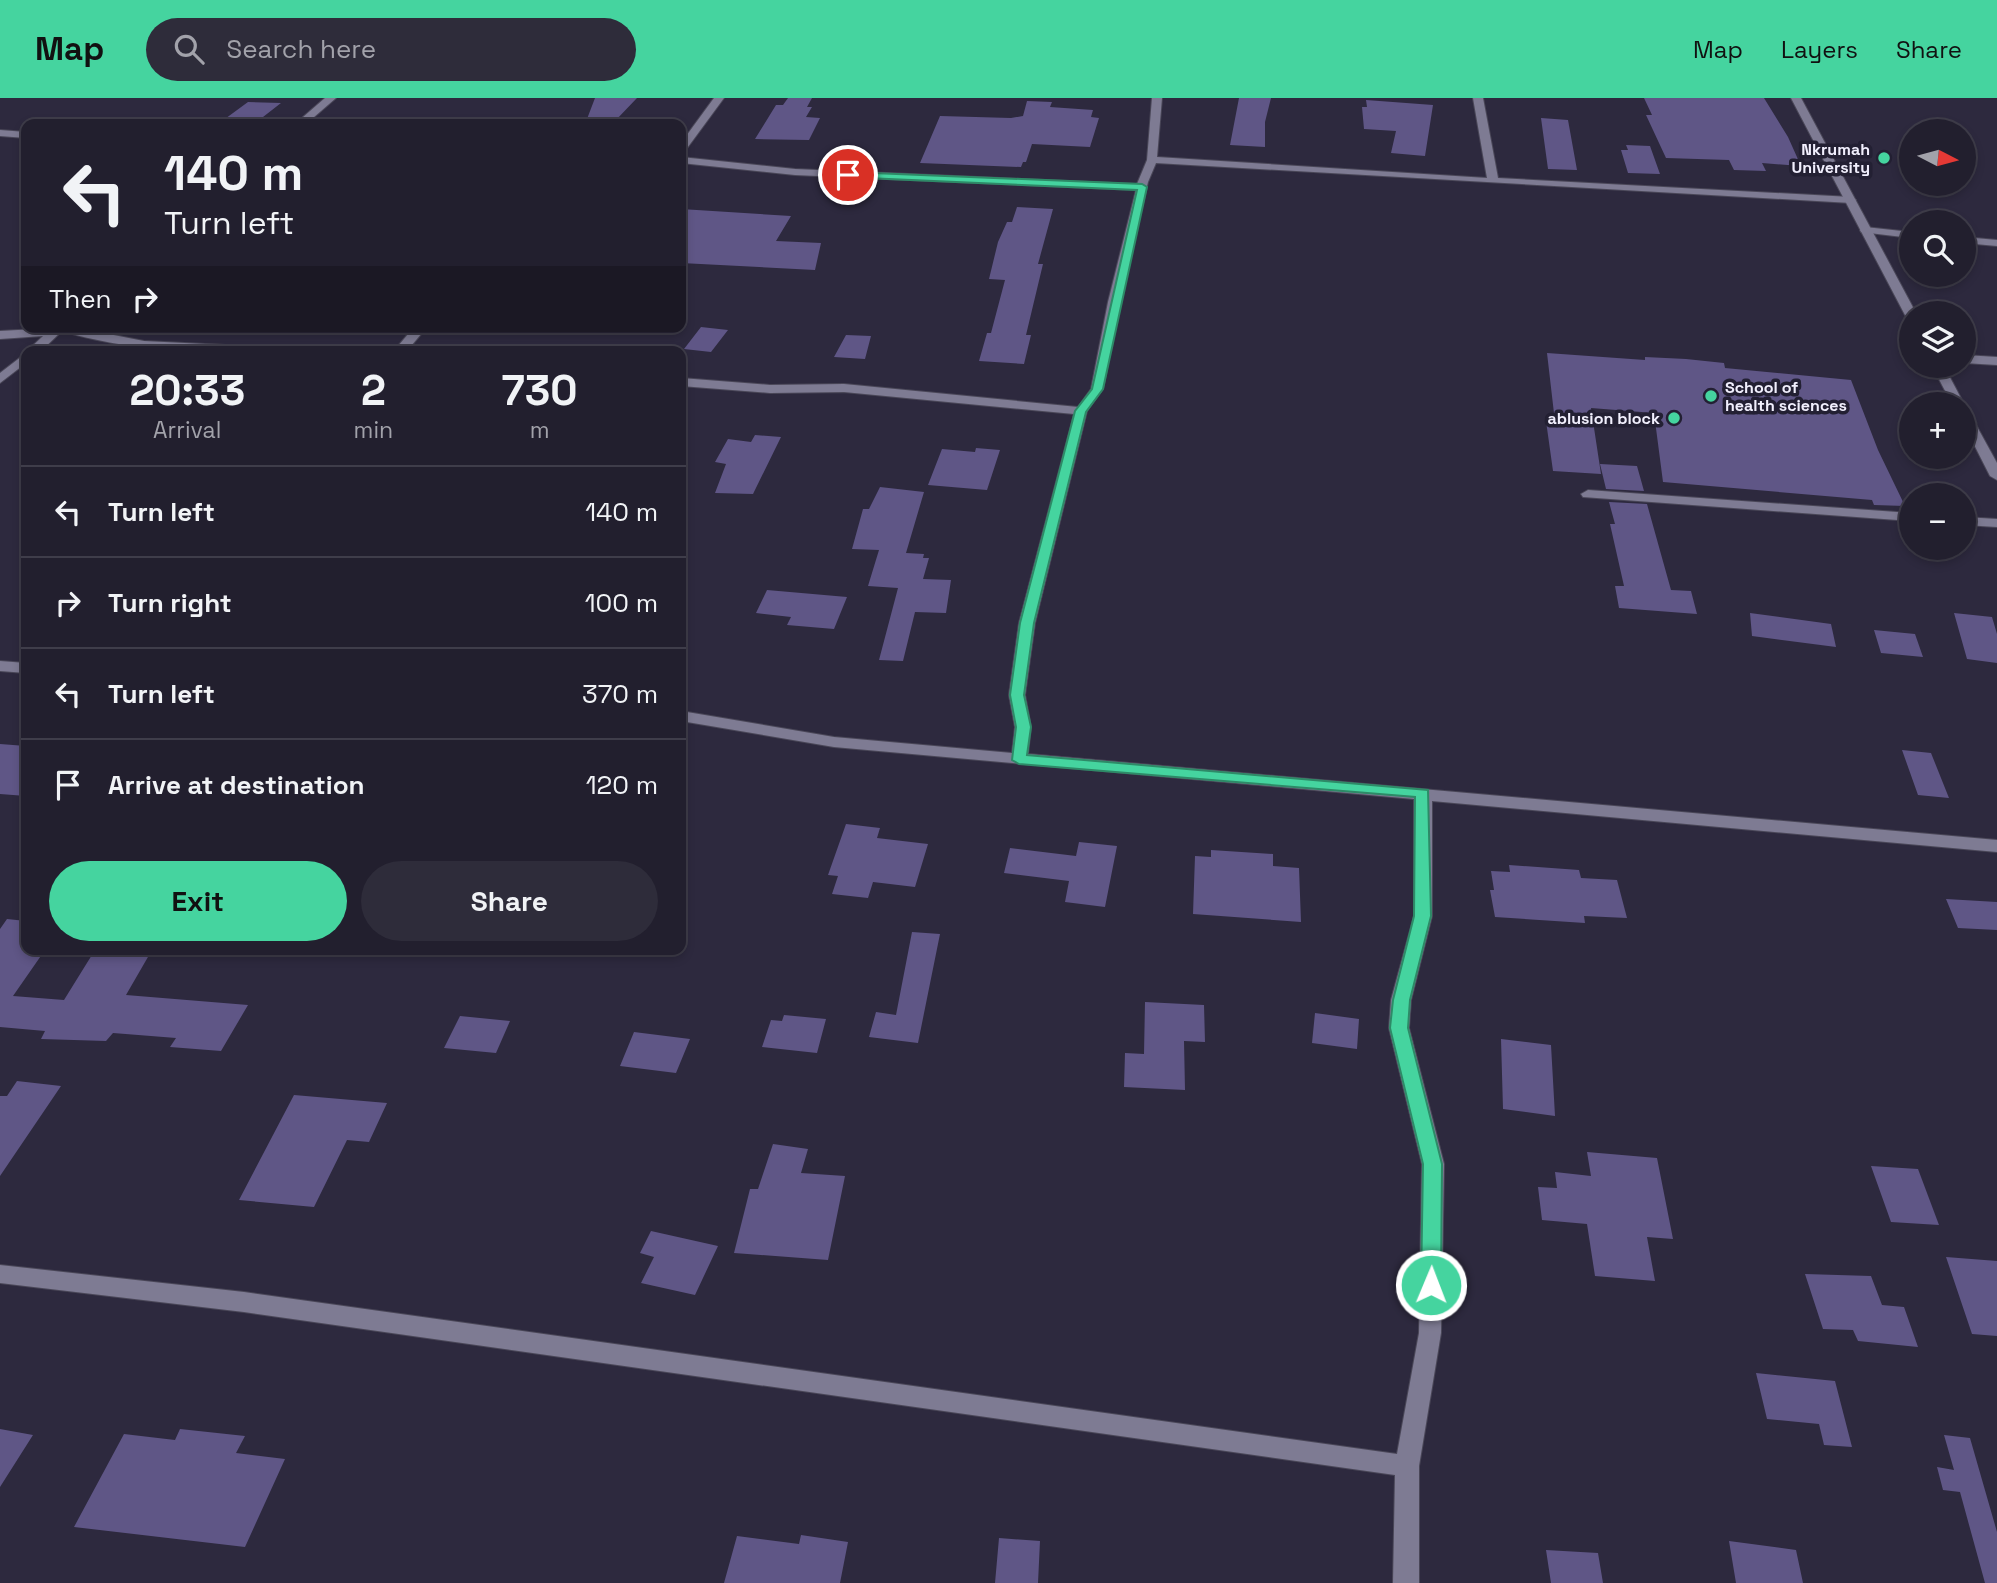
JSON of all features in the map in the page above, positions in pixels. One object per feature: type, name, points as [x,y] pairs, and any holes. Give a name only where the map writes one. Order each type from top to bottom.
[{"type":"street","points":[[306,119],[331,98]]},
{"type":"street","points":[[686,142],[719,98]]},
{"type":"street","points":[[1019,760],[1023,727],[1017,695],[1027,623],[1081,411],[1097,389],[1142,187],[1152,160],[1157,98]]},
{"type":"street","points":[[1478,98],[1493,181]]},
{"type":"street","points":[[1796,98],[1903,301]]},
{"type":"street","points":[[0,133],[21,135]]},
{"type":"street","points":[[0,141],[21,141]]},
{"type":"street","points":[[1152,160],[1851,200]]},
{"type":"street","points":[[686,161],[795,173],[1142,187]]},
{"type":"street","points":[[1865,230],[1899,234]]},
{"type":"street","points":[[1976,241],[1997,243]]},
{"type":"street","points":[[0,335],[21,333]]},
{"type":"street","points":[[40,346],[56,333]]},
{"type":"street","points":[[77,333],[122,342],[188,346]]},
{"type":"street","points":[[1976,360],[1997,361]]},
{"type":"street","points":[[0,379],[21,361]]},
{"type":"street","points":[[686,382],[770,389],[844,388],[1081,411]]},
{"type":"street","points":[[1976,435],[1995,469]]},
{"type":"street","points":[[1598,495],[1899,516]]},
{"type":"street","points":[[1976,522],[1997,523]]},
{"type":"street","points":[[0,666],[21,668]]},
{"type":"street","points":[[686,717],[834,742],[1997,846]]},
{"type":"street","points":[[1406,1583],[1407,1466],[1430,1333],[1433,1164],[1399,1028],[1401,1000],[1423,916],[1423,793]]},
{"type":"street","points":[[0,1275],[244,1302],[652,1357],[1407,1466]]},
{"type":"building","points":[[595,98],[637,98],[617,119],[587,119]]},
{"type":"building","points":[[788,98],[812,98],[807,107],[812,107],[806,117],[820,118],[809,140],[755,139],[776,105],[783,105]]},
{"type":"building","points":[[1239,98],[1271,98],[1265,122],[1265,147],[1230,145]]},
{"type":"building","points":[[1644,98],[1764,98],[1788,137],[1801,166],[1762,163],[1766,171],[1734,170],[1729,160],[1666,158],[1646,115],[1652,115]]},
{"type":"building","points":[[1366,100],[1433,105],[1425,156],[1391,153],[1396,131],[1364,129],[1362,107],[1367,107]]},
{"type":"building","points":[[1027,101],[1052,102],[1050,107],[1093,110],[1091,117],[1099,118],[1090,147],[1032,144],[1026,162],[1023,162],[1021,167],[920,163],[940,116],[1023,116]]},
{"type":"building","points":[[248,102],[281,103],[260,119],[225,119]]},
{"type":"building","points":[[1541,118],[1568,120],[1577,170],[1548,169]]},
{"type":"building","points":[[1626,145],[1650,146],[1660,174],[1628,173],[1621,150],[1628,150]]},
{"type":"building","points":[[1017,207],[1053,209],[1038,264],[1043,264],[1026,335],[1031,335],[1024,364],[979,361],[987,333],[991,333],[1005,280],[989,279],[998,242],[1007,222],[1012,222]]},
{"type":"building","points":[[686,209],[791,216],[776,241],[821,243],[815,270],[686,263]]},
{"type":"building","points":[[701,327],[728,330],[711,352],[686,349]]},
{"type":"building","points":[[846,335],[871,336],[865,359],[834,357]]},
{"type":"building","points":[[1547,353],[1645,360],[1645,357],[1686,359],[1724,363],[1725,368],[1851,380],[1878,450],[1899,494],[1899,506],[1874,505],[1872,500],[1663,482],[1654,413],[1591,408],[1601,474],[1553,471],[1546,421],[1555,422]]},
{"type":"building","points":[[755,435],[781,437],[753,494],[715,493],[726,464],[715,462],[728,439],[751,442]]},
{"type":"building","points":[[976,448],[1000,450],[987,490],[928,485],[942,449],[975,452]]},
{"type":"building","points":[[1600,464],[1637,466],[1644,491],[1606,489]]},
{"type":"building","points":[[880,487],[924,492],[906,553],[924,554],[923,558],[929,558],[923,579],[951,580],[946,613],[915,612],[903,661],[879,660],[898,588],[868,586],[879,550],[852,549],[863,509],[869,509]]},
{"type":"building","points":[[1609,502],[1647,504],[1671,590],[1691,591],[1697,614],[1619,608],[1615,586],[1624,586],[1610,524],[1615,524]]},
{"type":"building","points":[[767,590],[847,597],[834,629],[787,625],[791,617],[756,613]]},
{"type":"building","points":[[1750,613],[1831,624],[1836,647],[1752,636]]},
{"type":"building","points":[[1954,613],[1992,617],[1997,634],[1997,663],[1967,659]]},
{"type":"building","points":[[1874,630],[1915,634],[1923,657],[1881,653]]},
{"type":"building","points":[[0,744],[21,746],[21,796],[0,794]]},
{"type":"building","points":[[1902,750],[1931,753],[1949,798],[1918,795]]},
{"type":"building","points":[[846,824],[880,828],[877,838],[928,844],[915,887],[873,882],[868,898],[832,894],[838,876],[828,875]]},
{"type":"building","points":[[1079,842],[1117,846],[1105,907],[1065,902],[1069,881],[1004,873],[1010,848],[1076,856]]},
{"type":"building","points":[[1211,850],[1273,854],[1273,866],[1299,868],[1301,922],[1193,914],[1195,856],[1211,857]]},
{"type":"building","points":[[1509,865],[1579,870],[1581,878],[1617,880],[1627,918],[1584,916],[1585,923],[1495,917],[1490,890],[1494,890],[1491,871],[1510,872]]},
{"type":"building","points":[[1946,899],[1997,902],[1997,930],[1958,928]]},
{"type":"building","points":[[7,919],[21,920],[21,955],[42,955],[13,996],[64,1000],[92,955],[149,955],[126,995],[248,1005],[221,1051],[170,1047],[176,1038],[113,1033],[106,1041],[41,1039],[45,1031],[0,1027],[0,929]]},
{"type":"building","points":[[912,932],[940,934],[918,1043],[869,1037],[876,1012],[896,1015]]},
{"type":"building","points":[[1145,1002],[1204,1005],[1205,1042],[1184,1041],[1185,1090],[1124,1087],[1125,1053],[1144,1054]]},
{"type":"building","points":[[1315,1013],[1359,1019],[1357,1049],[1312,1043]]},
{"type":"building","points":[[784,1015],[826,1019],[817,1053],[762,1047],[771,1020],[782,1021]]},
{"type":"building","points":[[460,1016],[510,1021],[496,1053],[444,1048]]},
{"type":"building","points":[[634,1032],[690,1039],[676,1073],[620,1066]]},
{"type":"building","points":[[1501,1039],[1551,1045],[1555,1116],[1503,1109]]},
{"type":"building","points":[[17,1081],[61,1086],[0,1176],[0,1096],[7,1096]]},
{"type":"building","points":[[294,1095],[387,1103],[369,1142],[347,1140],[314,1207],[239,1200]]},
{"type":"building","points":[[773,1144],[808,1149],[801,1173],[845,1176],[828,1260],[734,1253],[750,1189],[758,1189]]},
{"type":"building","points":[[1587,1152],[1657,1158],[1673,1239],[1647,1237],[1655,1281],[1595,1276],[1587,1224],[1542,1220],[1538,1187],[1557,1188],[1555,1172],[1591,1176]]},
{"type":"building","points":[[1871,1166],[1918,1169],[1939,1225],[1891,1222]]},
{"type":"building","points":[[651,1231],[718,1246],[695,1295],[641,1283],[654,1257],[640,1253]]},
{"type":"building","points":[[1946,1257],[1997,1261],[1997,1336],[1972,1334]]},
{"type":"building","points":[[1805,1274],[1871,1276],[1882,1305],[1904,1307],[1918,1347],[1858,1341],[1853,1330],[1823,1329]]},
{"type":"building","points":[[1756,1373],[1835,1381],[1852,1447],[1824,1445],[1819,1424],[1767,1419]]},
{"type":"building","points":[[0,1429],[33,1435],[0,1487]]},
{"type":"building","points":[[180,1429],[245,1436],[236,1453],[285,1459],[245,1547],[74,1527],[124,1434],[175,1440]]},
{"type":"building","points":[[1944,1435],[1970,1438],[1997,1532],[1997,1583],[1985,1583],[1960,1492],[1943,1490],[1937,1467],[1954,1470]]},
{"type":"building","points":[[801,1535],[848,1542],[840,1583],[724,1583],[737,1536],[799,1544]]},
{"type":"building","points":[[999,1538],[1040,1541],[1038,1583],[995,1583]]},
{"type":"building","points":[[1729,1541],[1796,1550],[1803,1583],[1736,1583]]},
{"type":"building","points":[[1546,1550],[1598,1553],[1603,1583],[1551,1583]]},
{"type":"place","name":"Nkrumah University","points":[[1884,158]]},
{"type":"place","name":"School of health sciences","points":[[1711,396]]},
{"type":"place","name":"ablusion block","points":[[1674,418]]},
{"type":"route","points":[[848,175],[1142,187],[1114,302],[1097,389],[1090,403],[1081,411],[1054,508],[1027,623],[1017,695],[1023,727],[1019,760],[1423,793],[1423,916],[1401,1000],[1399,1028],[1433,1164],[1431,1285]]}]
